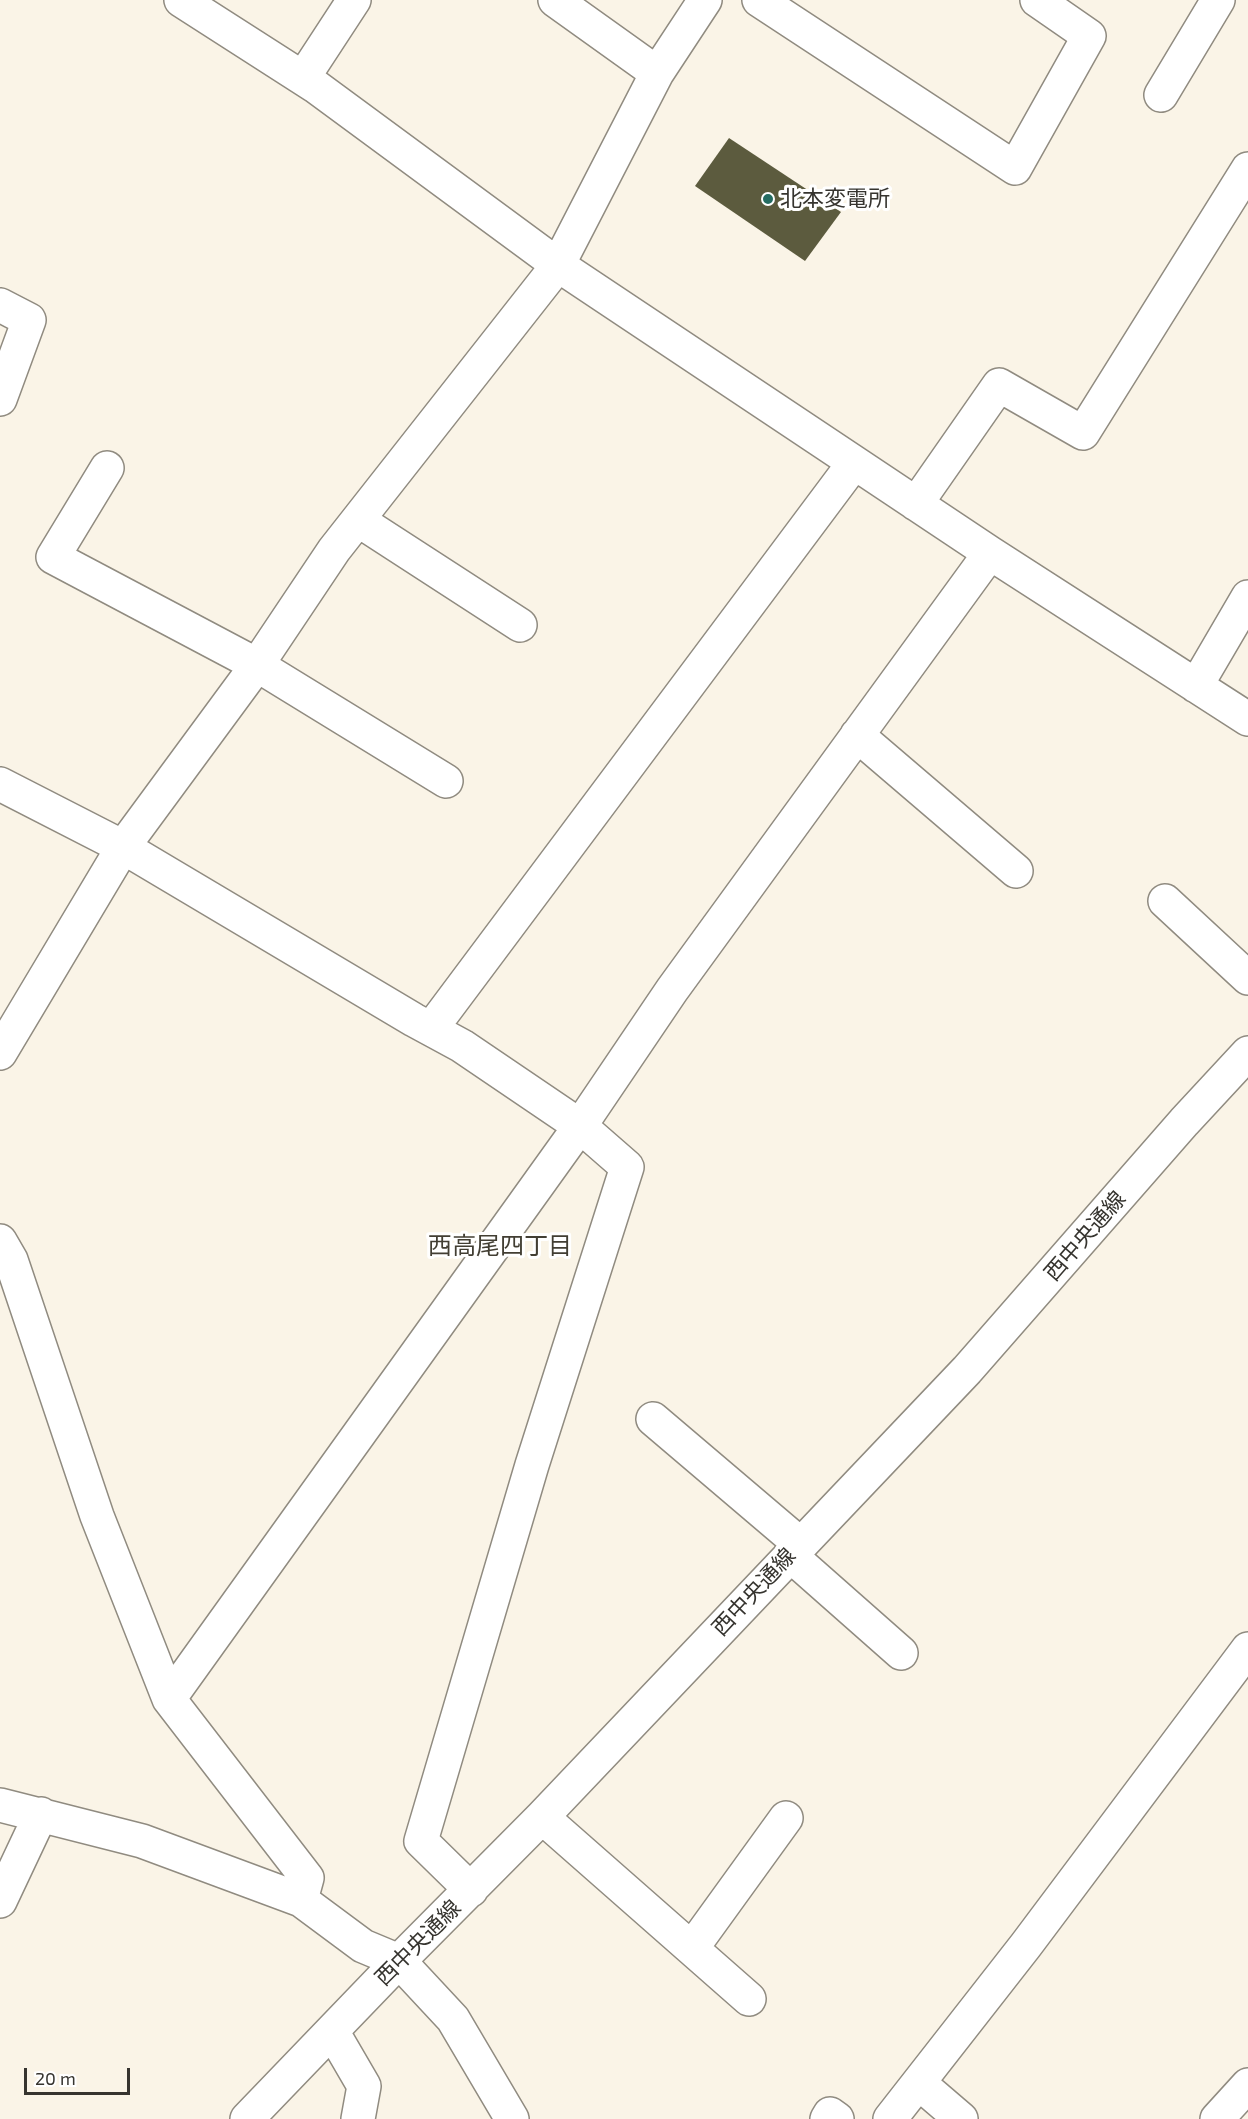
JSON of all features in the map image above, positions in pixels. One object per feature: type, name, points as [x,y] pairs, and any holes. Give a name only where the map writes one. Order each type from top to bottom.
[{"type":"street","points":[[303,78],[354,0]]},
{"type":"street","points":[[555,0],[657,73]]},
{"type":"street","points":[[0,1053],[123,847],[257,665],[334,550],[558,266],[657,73],[705,0]]},
{"type":"street","points":[[759,0],[1015,168],[1089,36],[1037,0]]},
{"type":"street","points":[[1161,95],[1218,0]]},
{"type":"street","points":[[188,2],[303,78],[558,266],[990,553],[1248,719]]},
{"type":"street","points":[[916,504],[999,385],[1083,433],[1248,170]]},
{"type":"street","points":[[0,305],[29,320],[0,399]]},
{"type":"street","points":[[431,1029],[854,463]]},
{"type":"street","points":[[107,468],[53,557],[257,665],[446,781]]},
{"type":"street","points":[[358,520],[520,625]]},
{"type":"street","points":[[169,1699],[580,1126],[672,990],[990,553]]},
{"type":"street","points":[[1196,686],[1248,597]]},
{"type":"street","points":[[857,735],[1016,871]]},
{"type":"street","points":[[0,784],[123,847],[462,1046],[580,1126],[627,1167],[528,1477],[421,1841],[471,1890]]},
{"type":"street","points":[[1165,901],[1248,978]]},
{"type":"street","name":"西中央通線","points":[[247,2119],[542,1817],[967,1370],[1184,1122],[1248,1053]]},
{"type":"street","points":[[0,1241],[11,1260],[97,1516],[169,1699],[307,1878],[301,1900]]},
{"type":"street","points":[[653,1419],[795,1550],[901,1653]]},
{"type":"street","points":[[890,2119],[1019,1954],[1248,1649]]},
{"type":"street","points":[[0,1805],[142,1841],[301,1900],[363,1946],[399,1961],[453,2019],[512,2119]]},
{"type":"street","points":[[0,1901],[41,1814]]},
{"type":"street","points":[[542,1817],[749,1999]]},
{"type":"street","points":[[692,1948],[786,1818]]},
{"type":"street","points":[[332,2031],[364,2086],[358,2119]]},
{"type":"street","points":[[919,2083],[961,2119]]},
{"type":"street","points":[[1217,2119],[1248,2085]]},
{"type":"street","points":[[827,2119],[830,2114],[837,2119]]},
{"type":"building","name":"北本変電所","points":[[729,138],[841,212],[805,261],[695,186]]},
{"type":"place","name":"北本変電所","points":[[768,199]]},
{"type":"district","name":"西高尾四丁目","points":[[500,1246]]}]
